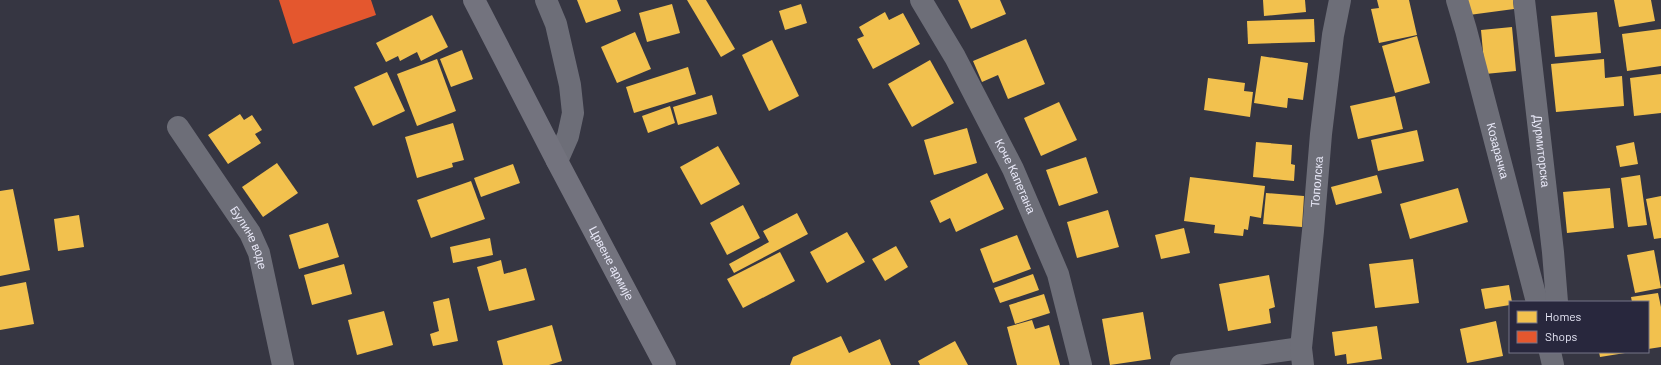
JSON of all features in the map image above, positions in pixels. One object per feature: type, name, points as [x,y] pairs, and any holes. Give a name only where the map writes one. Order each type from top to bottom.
[{"type":"main road","name":"Црвене армије","points":[[474,0],[665,365]]},
{"type":"street","points":[[546,0],[556,24],[570,85],[573,113],[568,136],[557,161]]},
{"type":"street","name":"Коче Капетана","points":[[921,0],[955,57],[1013,168],[1058,274],[1081,365]]},
{"type":"street","name":"Тополска","points":[[1302,356],[1321,134],[1333,35],[1340,0]]},
{"type":"street","name":"Козарачка","points":[[1457,0],[1537,301]]},
{"type":"street","name":"Дурмиторска","points":[[1524,0],[1553,252],[1556,301]]},
{"type":"street","name":"Булине воде","points":[[178,127],[250,233],[259,253],[282,365]]},
{"type":"street","points":[[1550,353],[1553,365]]},
{"type":"street","points":[[1556,365],[1560,353]]},
{"type":"street","points":[[1181,365],[1302,356]]},
{"type":"building: Homes","points":[[577,0],[617,0],[621,11],[586,23]]},
{"type":"building: Homes","points":[[687,0],[706,0],[735,49],[721,57]]},
{"type":"building: Homes","points":[[958,0],[1000,0],[1006,14],[971,29]]},
{"type":"building: Homes","points":[[1263,0],[1305,0],[1306,12],[1264,16]]},
{"type":"building: Homes","points":[[1377,0],[1409,0],[1417,35],[1379,43],[1371,9],[1379,8]]},
{"type":"building: Homes","points":[[1461,0],[1513,0],[1514,9],[1469,15]]},
{"type":"building: Homes","points":[[1614,0],[1651,0],[1655,21],[1619,27]]},
{"type":"building: Homes","points":[[672,4],[680,33],[647,42],[639,13]]},
{"type":"building: Homes","points":[[801,4],[807,23],[785,30],[779,11]]},
{"type":"building: Homes","points":[[885,12],[889,20],[903,13],[920,44],[873,69],[857,39],[864,36],[859,27]]},
{"type":"building: Homes","points":[[1597,12],[1601,53],[1555,57],[1551,16]]},
{"type":"building: Homes","points":[[432,15],[448,47],[421,61],[417,52],[400,61],[398,56],[386,62],[376,43]]},
{"type":"building: Homes","points":[[1314,19],[1315,42],[1248,44],[1247,21]]},
{"type":"building: Homes","points":[[1512,27],[1516,71],[1485,74],[1481,30]]},
{"type":"building: Homes","points":[[1661,29],[1661,66],[1627,71],[1622,34]]},
{"type":"building: Homes","points":[[635,32],[651,69],[617,83],[601,47]]},
{"type":"building: Homes","points":[[1417,36],[1430,83],[1395,93],[1382,46]]},
{"type":"building: Homes","points":[[1026,39],[1045,84],[1008,99],[998,75],[982,82],[973,61]]},
{"type":"building: Homes","points":[[772,40],[799,96],[769,111],[742,55]]},
{"type":"building: Homes","points":[[462,50],[473,79],[451,87],[440,59]]},
{"type":"building: Homes","points":[[1261,56],[1308,63],[1303,100],[1288,98],[1287,108],[1254,103]]},
{"type":"building: Homes","points":[[437,59],[456,111],[417,126],[397,74]]},
{"type":"building: Homes","points":[[1604,59],[1605,78],[1622,76],[1624,106],[1556,112],[1551,64]]},
{"type":"building: Homes","points":[[930,60],[954,103],[912,127],[888,84]]},
{"type":"building: Homes","points":[[688,67],[696,94],[634,113],[626,87]]},
{"type":"building: Homes","points":[[387,72],[405,111],[373,126],[354,87]]},
{"type":"building: Homes","points":[[1661,74],[1661,113],[1634,116],[1630,78]]},
{"type":"building: Homes","points":[[1208,78],[1245,83],[1244,91],[1253,92],[1250,117],[1204,110]]},
{"type":"building: Homes","points":[[712,95],[717,114],[678,125],[673,107]]},
{"type":"building: Homes","points":[[1395,96],[1403,129],[1358,139],[1350,106]]},
{"type":"building: Homes","points":[[1059,102],[1077,140],[1041,156],[1024,118]]},
{"type":"building: Homes","points":[[670,106],[675,123],[648,133],[642,116]]},
{"type":"building: Homes","points":[[240,114],[244,120],[252,115],[262,130],[255,134],[261,143],[228,164],[208,135]]},
{"type":"building: Homes","points":[[453,123],[464,160],[452,163],[453,167],[417,178],[405,137]]},
{"type":"building: Homes","points":[[967,128],[977,163],[934,175],[924,140]]},
{"type":"building: Homes","points":[[1417,130],[1424,161],[1378,171],[1371,140]]},
{"type":"building: Homes","points":[[1256,142],[1292,145],[1291,164],[1295,165],[1294,181],[1253,177]]},
{"type":"building: Homes","points":[[1634,142],[1638,164],[1620,167],[1616,146]]},
{"type":"building: Homes","points":[[718,146],[740,184],[701,205],[680,167]]},
{"type":"building: Homes","points":[[1086,157],[1098,193],[1059,206],[1046,170]]},
{"type":"building: Homes","points":[[277,163],[298,193],[263,217],[242,187]]},
{"type":"building: Homes","points":[[513,164],[520,183],[481,197],[474,178]]},
{"type":"building: Homes","points":[[987,173],[1004,209],[956,232],[950,218],[940,223],[930,201]]},
{"type":"building: Homes","points":[[1377,175],[1382,193],[1336,205],[1331,187]]},
{"type":"building: Homes","points":[[1640,175],[1647,225],[1628,227],[1621,178]]},
{"type":"building: Homes","points":[[1190,177],[1265,186],[1261,218],[1250,216],[1248,230],[1244,229],[1243,236],[1214,233],[1215,225],[1184,221]]},
{"type":"building: Homes","points":[[471,181],[485,219],[431,238],[417,200]]},
{"type":"building: Homes","points":[[1458,188],[1468,222],[1410,239],[1400,204]]},
{"type":"building: Homes","points":[[1610,188],[1614,228],[1567,233],[1563,192]]},
{"type":"building: Homes","points":[[13,189],[30,270],[0,276],[0,191]]},
{"type":"building: Homes","points":[[1266,193],[1304,196],[1302,227],[1263,224]]},
{"type":"building: Homes","points":[[1661,196],[1661,238],[1654,239],[1646,199]]},
{"type":"building: Homes","points":[[743,205],[760,238],[727,255],[710,223]]},
{"type":"building: Homes","points":[[1108,210],[1119,247],[1077,258],[1067,222]]},
{"type":"building: Homes","points":[[797,213],[808,234],[734,273],[729,264],[769,242],[763,231]]},
{"type":"building: Homes","points":[[79,215],[84,247],[58,251],[54,219]]},
{"type":"building: Homes","points":[[328,223],[339,257],[299,269],[289,235]]},
{"type":"building: Homes","points":[[1184,228],[1190,253],[1161,259],[1155,235]]},
{"type":"building: Homes","points":[[847,232],[865,262],[827,283],[810,252]]},
{"type":"building: Homes","points":[[1017,235],[1031,269],[993,283],[980,249]]},
{"type":"building: Homes","points":[[490,238],[493,255],[453,263],[450,247]]},
{"type":"building: Homes","points":[[896,246],[908,267],[885,281],[872,259]]},
{"type":"building: Homes","points":[[1654,250],[1661,288],[1635,293],[1627,255]]},
{"type":"building: Homes","points":[[780,252],[795,281],[743,308],[727,279]]},
{"type":"building: Homes","points":[[1413,259],[1419,303],[1375,308],[1369,264]]},
{"type":"building: Homes","points":[[501,260],[504,274],[526,268],[535,300],[489,311],[477,267]]},
{"type":"building: Homes","points":[[344,264],[352,294],[312,305],[304,275]]},
{"type":"building: Homes","points":[[1033,274],[1039,290],[1000,303],[994,288]]},
{"type":"building: Homes","points":[[1269,275],[1275,307],[1269,309],[1271,323],[1228,331],[1219,284]]},
{"type":"building: Homes","points":[[26,282],[34,324],[0,330],[0,287]]},
{"type":"building: Homes","points":[[1509,285],[1512,301],[1509,301],[1509,305],[1485,309],[1481,289]]},
{"type":"building: Homes","points":[[1658,293],[1661,307],[1661,347],[1649,349],[1649,301],[1632,301],[1631,297]]},
{"type":"building: Homes","points":[[1044,294],[1050,313],[1015,324],[1009,305]]},
{"type":"building: Homes","points":[[449,298],[458,341],[433,346],[430,334],[439,331],[433,302]]},
{"type":"building: Homes","points":[[384,311],[393,345],[357,355],[348,320]]},
{"type":"building: Homes","points":[[1143,312],[1151,359],[1110,365],[1102,319]]},
{"type":"building: Homes","points":[[1032,320],[1035,329],[1049,325],[1060,365],[1017,365],[1007,327]]},
{"type":"building: Homes","points":[[1496,321],[1503,356],[1467,363],[1460,329]]},
{"type":"building: Homes","points":[[552,325],[562,361],[549,365],[503,365],[497,341]]},
{"type":"building: Homes","points":[[1377,326],[1382,359],[1347,364],[1346,354],[1335,356],[1332,332]]},
{"type":"building: Homes","points":[[841,336],[849,353],[880,339],[891,365],[790,365],[793,357]]},
{"type":"building: Homes","points":[[955,341],[968,365],[920,365],[918,361]]},
{"type":"building: Homes","points":[[1599,353],[1625,353],[1600,357]]},
{"type":"building: Shops","points":[[279,0],[371,0],[376,15],[293,44]]}]
